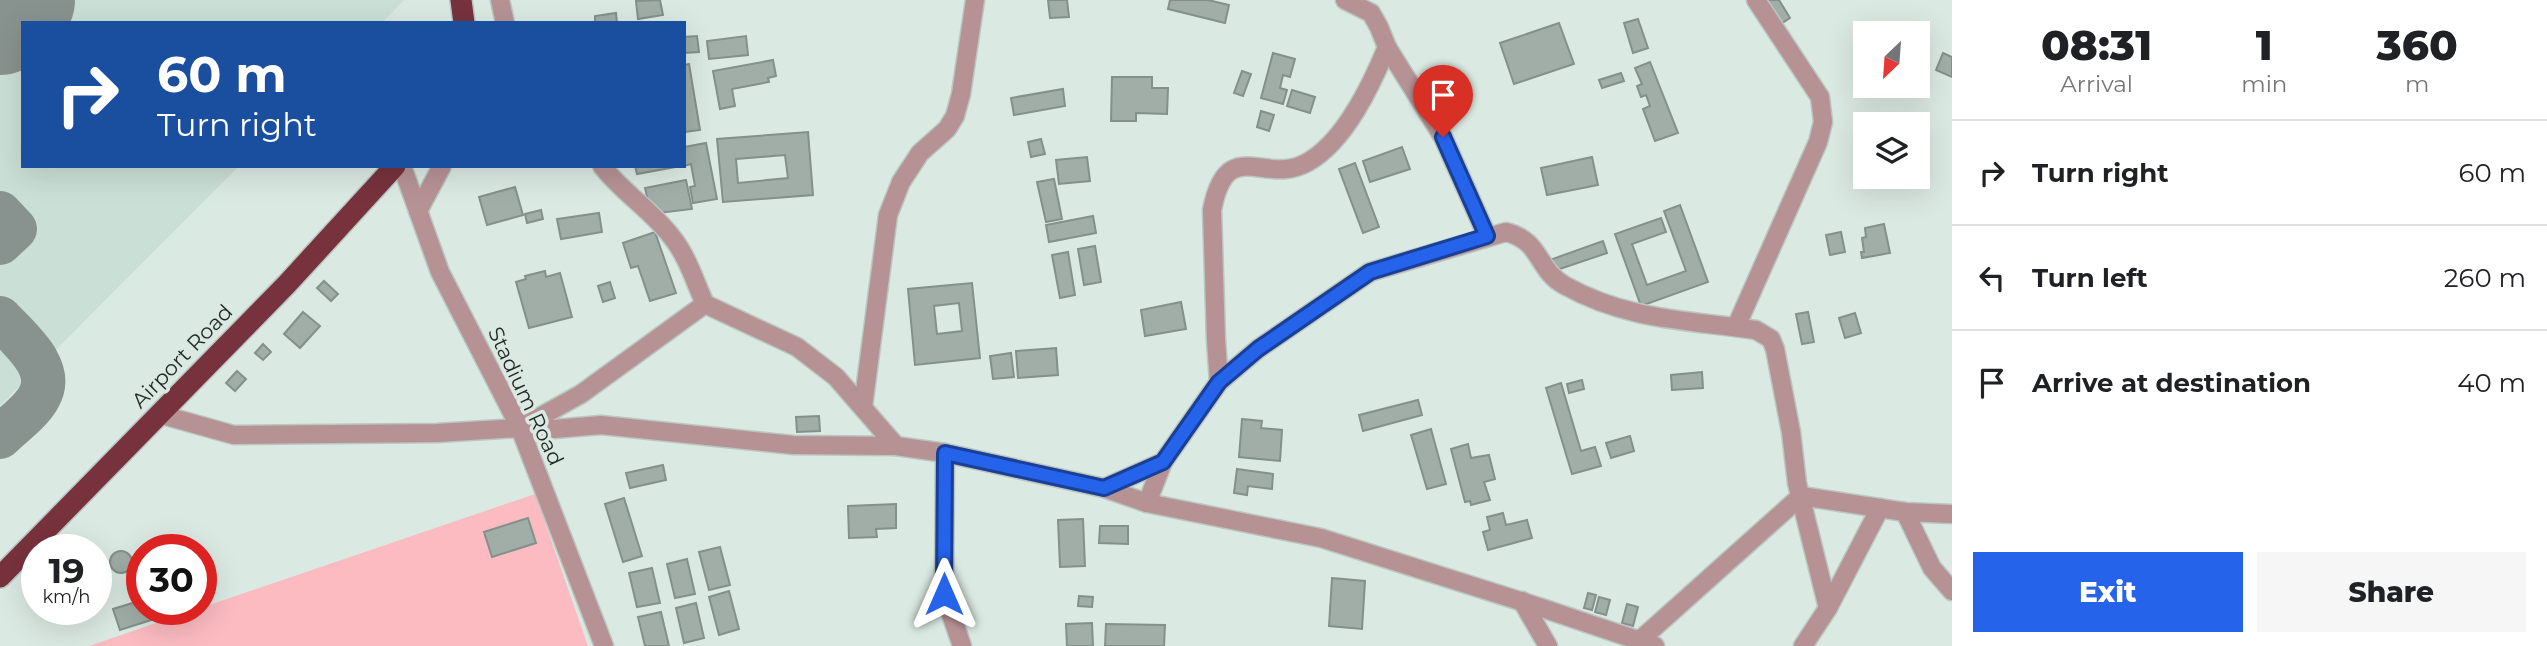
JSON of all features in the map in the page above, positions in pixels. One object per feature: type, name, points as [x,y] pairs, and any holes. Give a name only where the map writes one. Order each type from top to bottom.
[{"type":"highway","points":[[461,0],[464,21]]},
{"type":"highway","name":"Airport Road","points":[[0,578],[287,284],[393,168]]},
{"type":"street","points":[[500,0],[505,21]]},
{"type":"street","points":[[863,407],[888,215],[901,182],[920,153],[947,129],[955,116],[961,94],[975,0]]},
{"type":"street","points":[[1345,0],[1371,13],[1387,47],[1443,137],[1487,236]]},
{"type":"street","points":[[1736,327],[1818,142],[1823,122],[1819,97],[1756,0]]},
{"type":"street","points":[[1219,382],[1212,210],[1216,190],[1233,169],[1245,165],[1282,170],[1306,164],[1322,153],[1335,140],[1359,103],[1387,47]]},
{"type":"street","name":"Stadium Road","points":[[403,168],[440,272],[520,428],[604,646]]},
{"type":"street","points":[[418,211],[441,168]]},
{"type":"street","points":[[603,168],[671,235],[705,304],[797,347],[836,377],[896,446]]},
{"type":"street","points":[[1147,503],[1163,462],[1219,382],[1258,349],[1370,272],[1506,232],[1530,243],[1548,272],[1560,282],[1627,312],[1756,330],[1771,339],[1801,496],[1828,608]]},
{"type":"street","points":[[520,428],[581,394],[705,304]]},
{"type":"street","points":[[159,414],[234,435],[437,433],[601,425],[793,444],[896,446],[945,453],[1104,488],[1147,503],[1321,538],[1522,601],[1645,644],[1801,496]]},
{"type":"street","points":[[945,453],[944,594],[962,646]]},
{"type":"street","points":[[1104,488],[1163,462]]},
{"type":"street","points":[[1801,496],[1905,512],[1952,514]]},
{"type":"street","points":[[1803,646],[1828,608],[1880,508]]},
{"type":"street","points":[[1905,512],[1932,568],[1952,591]]},
{"type":"street","points":[[1522,601],[1548,646]]},
{"type":"shaded area","points":[[0,0],[404,0],[384,21],[21,21],[21,168],[237,168],[0,406]]},
{"type":"shaded area","points":[[535,494],[588,646],[89,646],[151,625],[217,625],[217,602]]},
{"type":"building","points":[[660,0],[663,15],[638,19],[636,1]]},
{"type":"building","points":[[1048,0],[1067,0],[1069,17],[1050,18]]},
{"type":"building","points":[[1170,0],[1208,0],[1229,5],[1225,23],[1168,9]]},
{"type":"building","points":[[1763,0],[1779,0],[1790,18],[1779,25]]},
{"type":"building","points":[[616,13],[617,21],[595,21],[595,16]]},
{"type":"building","points":[[1638,19],[1648,48],[1633,53],[1624,23]]},
{"type":"building","points":[[1559,23],[1574,64],[1514,84],[1500,43]]},
{"type":"building","points":[[697,36],[699,52],[686,53],[686,37]]},
{"type":"building","points":[[746,36],[748,55],[709,59],[707,41]]},
{"type":"building","points":[[1273,53],[1295,59],[1290,77],[1283,75],[1280,88],[1287,90],[1283,104],[1261,98]]},
{"type":"building","points":[[1943,53],[1952,57],[1952,77],[1936,70]]},
{"type":"building","points":[[773,60],[776,76],[768,78],[769,82],[732,89],[735,106],[720,109],[713,71]]},
{"type":"building","points":[[1650,62],[1678,133],[1655,141],[1643,109],[1650,106],[1646,95],[1641,97],[1637,86],[1642,84],[1635,68]]},
{"type":"building","points":[[689,64],[700,130],[686,132],[686,65]]},
{"type":"building","points":[[1242,71],[1251,74],[1243,96],[1234,93]]},
{"type":"building","points":[[1621,73],[1624,81],[1602,88],[1599,80]]},
{"type":"building","points":[[1112,77],[1152,77],[1152,88],[1168,88],[1167,114],[1136,113],[1136,121],[1111,121]]},
{"type":"building","points":[[1063,89],[1065,106],[1014,115],[1011,98]]},
{"type":"building","points":[[1292,90],[1315,97],[1310,113],[1287,106]]},
{"type":"building","points":[[1261,111],[1274,115],[1269,131],[1257,127]]},
{"type":"building","points":[[808,132],[813,195],[723,202],[717,139]],"holes":[[[785,155],[788,178],[738,183],[736,159]]]},
{"type":"building","points":[[1041,139],[1045,154],[1031,157],[1028,142]]},
{"type":"building","points":[[706,143],[717,199],[693,203],[690,187],[695,186],[691,164],[686,165],[686,147]]},
{"type":"building","points":[[1402,147],[1410,169],[1370,182],[1363,161]]},
{"type":"building","points":[[1087,157],[1090,181],[1059,184],[1056,160]]},
{"type":"building","points":[[1592,157],[1598,185],[1547,195],[1541,168]]},
{"type":"building","points":[[1355,163],[1379,227],[1363,233],[1339,169]]},
{"type":"building","points":[[636,168],[670,168],[637,174]]},
{"type":"building","points":[[1054,179],[1062,219],[1046,222],[1037,182]]},
{"type":"building","points":[[686,180],[692,209],[651,214],[645,188]]},
{"type":"building","points":[[515,187],[523,215],[487,225],[479,197]]},
{"type":"building","points":[[1680,205],[1708,282],[1641,306],[1615,234],[1661,218],[1666,232],[1632,244],[1647,285],[1686,271],[1664,211]]},
{"type":"building","points":[[541,210],[543,219],[527,223],[525,214]]},
{"type":"building","points":[[599,213],[602,232],[561,239],[557,219]]},
{"type":"building","points":[[1093,216],[1096,233],[1049,242],[1046,225]]},
{"type":"building","points":[[1884,224],[1890,253],[1862,258],[1865,228]]},
{"type":"building","points":[[655,232],[676,293],[650,301],[638,266],[631,268],[623,243]]},
{"type":"building","points":[[1841,232],[1845,252],[1830,255],[1826,235]]},
{"type":"building","points":[[1603,241],[1607,253],[1551,272],[1547,261]]},
{"type":"building","points":[[1095,246],[1101,282],[1084,285],[1078,249]]},
{"type":"building","points":[[1068,252],[1075,295],[1060,298],[1052,255]]},
{"type":"building","points":[[545,271],[546,277],[560,273],[572,317],[529,328],[516,282],[526,279],[525,276]]},
{"type":"building","points":[[324,281],[338,294],[331,301],[317,288]]},
{"type":"building","points":[[610,282],[615,298],[603,302],[598,286]]},
{"type":"building","points":[[972,283],[980,358],[915,365],[908,289]],"holes":[[[959,303],[962,331],[937,334],[934,306]]]},
{"type":"building","points":[[1181,302],[1186,329],[1145,336],[1141,310]]},
{"type":"building","points":[[303,312],[320,326],[300,348],[284,334]]},
{"type":"building","points":[[1808,312],[1814,342],[1802,344],[1796,314]]},
{"type":"building","points":[[1855,313],[1861,333],[1845,338],[1839,318]]},
{"type":"building","points":[[263,344],[271,352],[263,360],[255,353]]},
{"type":"building","points":[[1056,348],[1058,375],[1018,378],[1016,351]]},
{"type":"building","points":[[1011,353],[1014,377],[993,379],[990,356]]},
{"type":"building","points":[[237,371],[246,379],[235,391],[226,383]]},
{"type":"building","points":[[1702,372],[1703,388],[1672,390],[1671,375]]},
{"type":"building","points":[[1582,380],[1584,389],[1569,393],[1567,384]]},
{"type":"building","points":[[1561,383],[1581,451],[1595,447],[1601,466],[1572,474],[1546,388]]},
{"type":"building","points":[[1418,400],[1422,415],[1363,431],[1359,415]]},
{"type":"building","points":[[819,416],[820,431],[797,432],[796,417]]},
{"type":"building","points":[[1242,419],[1262,421],[1261,428],[1282,430],[1280,461],[1239,457]]},
{"type":"building","points":[[1431,429],[1446,484],[1427,489],[1411,435]]},
{"type":"building","points":[[1630,436],[1634,451],[1611,458],[1606,443]]},
{"type":"building","points":[[1468,444],[1471,458],[1489,455],[1495,479],[1484,482],[1490,500],[1471,505],[1470,501],[1465,502],[1451,449]]},
{"type":"building","points":[[663,465],[666,480],[630,488],[626,473]]},
{"type":"building","points":[[1237,469],[1273,474],[1272,489],[1248,486],[1247,495],[1234,493]]},
{"type":"building","points":[[624,498],[642,556],[623,562],[605,504]]},
{"type":"building","points":[[896,504],[896,528],[876,529],[877,537],[849,538],[848,506]]},
{"type":"building","points":[[1503,513],[1506,525],[1527,520],[1532,538],[1488,550],[1483,532],[1490,530],[1487,517]]},
{"type":"building","points":[[528,518],[536,543],[492,557],[484,532]]},
{"type":"building","points":[[1083,519],[1085,566],[1060,567],[1058,520]]},
{"type":"building","points":[[1100,526],[1128,526],[1128,544],[1099,543]]},
{"type":"building","points":[[720,547],[730,585],[709,590],[699,552]]},
{"type":"building","points":[[125,552],[126,572],[113,570],[113,554]]},
{"type":"building","points":[[687,559],[695,594],[675,598],[667,564]]},
{"type":"building","points":[[652,568],[660,603],[637,607],[629,573]]},
{"type":"building","points":[[1332,578],[1365,581],[1362,629],[1329,626]]},
{"type":"building","points":[[729,591],[739,629],[719,635],[709,597]]},
{"type":"building","points":[[1588,593],[1596,595],[1592,610],[1584,608]]},
{"type":"building","points":[[1079,596],[1093,597],[1092,607],[1078,606]]},
{"type":"building","points":[[1599,597],[1610,600],[1606,615],[1595,612]]},
{"type":"building","points":[[696,603],[704,638],[684,643],[676,608]]},
{"type":"building","points":[[1627,604],[1638,607],[1633,626],[1622,623]]},
{"type":"building","points":[[126,605],[126,625],[136,625],[120,630],[113,609]]},
{"type":"building","points":[[661,612],[669,646],[645,646],[638,617]]},
{"type":"building","points":[[1092,623],[1093,646],[1067,646],[1066,624]]},
{"type":"building","points":[[1106,624],[1165,625],[1164,646],[1105,646]]},
{"type":"taxiway","points":[[0,213],[15,229],[0,243]]},
{"type":"taxiway","points":[[0,318],[33,354],[43,375],[39,397],[0,437]]},
{"type":"runway","points":[[0,20],[20,0]]},
{"type":"route","points":[[944,594],[945,453],[1104,488],[1163,462],[1219,382],[1258,349],[1370,272],[1487,236],[1443,137]]}]
